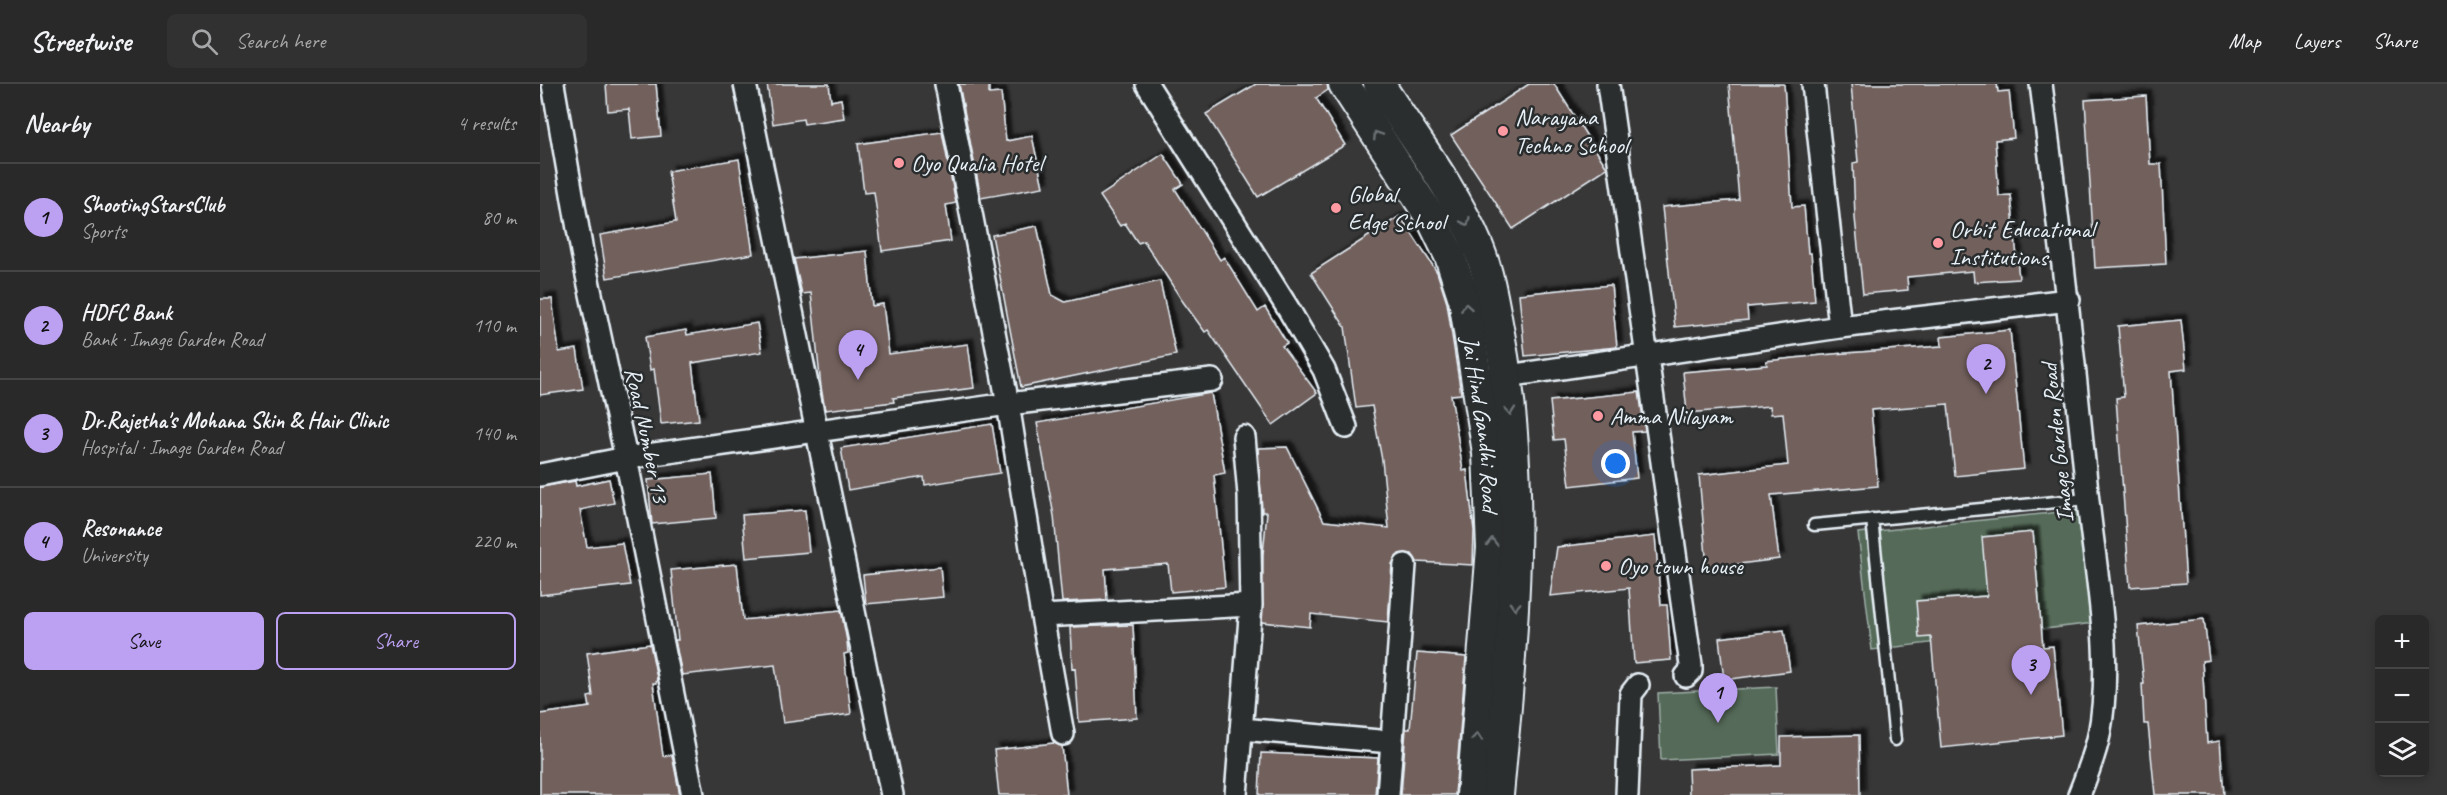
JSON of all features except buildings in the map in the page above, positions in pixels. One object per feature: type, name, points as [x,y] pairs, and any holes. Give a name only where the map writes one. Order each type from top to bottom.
[{"type":"street","name":"Road Number 13","points":[[553,84],[582,252],[626,458],[693,795]]},
{"type":"street","points":[[745,84],[892,795]]},
{"type":"street","points":[[946,84],[1008,404],[1042,616],[1064,734]]},
{"type":"street","points":[[1146,84],[1324,370],[1346,427]]},
{"type":"street","name":"Jai Hind Gandhi Road","points":[[1344,84],[1432,219],[1450,256],[1492,378],[1517,503],[1514,624],[1498,795]]},
{"type":"street","name":"Jai Hind Gandhi Road","points":[[1379,84],[1462,213],[1477,246],[1491,289],[1492,378],[1488,453],[1492,548],[1472,795]]},
{"type":"street","points":[[1608,84],[1691,665],[1686,676]]},
{"type":"street","points":[[1813,84],[1840,327]]},
{"type":"street","name":"Image Garden Road","points":[[2041,84],[2069,300],[2087,499],[2102,622],[2104,692],[2099,734],[2079,795]]},
{"type":"street","points":[[1492,378],[1840,327],[2069,300]]},
{"type":"street","points":[[540,475],[626,458],[1008,404],[1212,380]]},
{"type":"street","points":[[1236,795],[1251,605],[1249,495],[1244,437]]},
{"type":"street","points":[[1388,795],[1405,565]]},
{"type":"street","points":[[1042,616],[1251,605]]},
{"type":"street","points":[[1627,795],[1631,694],[1638,685]]},
{"type":"street","points":[[1241,729],[1391,742]]},
{"type":"lane","points":[[1814,525],[2087,499]]},
{"type":"lane","points":[[1872,519],[1895,741]]},
{"type":"green space","points":[[2089,509],[2102,622],[1872,650],[1858,533]]},
{"type":"green space","points":[[1776,687],[1779,754],[1661,760],[1658,693]]},
{"type":"place","name":"Narayana Techno School","points":[[1503,131]]},
{"type":"place","name":"Oyo Qualia Hotel","points":[[899,163]]},
{"type":"place","name":"Global Edge School","points":[[1336,208]]},
{"type":"place","name":"Orbit Educational Institutions","points":[[1938,243]]},
{"type":"place","name":"Resonance","points":[[858,380]]},
{"type":"place","name":"HDFC Bank","points":[[1986,394]]},
{"type":"place","name":"Amma Nilayam","points":[[1598,416]]},
{"type":"place","name":"Oyo town house","points":[[1606,566]]},
{"type":"place","name":"Dr.Rajetha's Mohana Skin & Hair Clinic","points":[[2031,695]]},
{"type":"place","name":"ShootingStarsClub","points":[[1718,723]]}]
